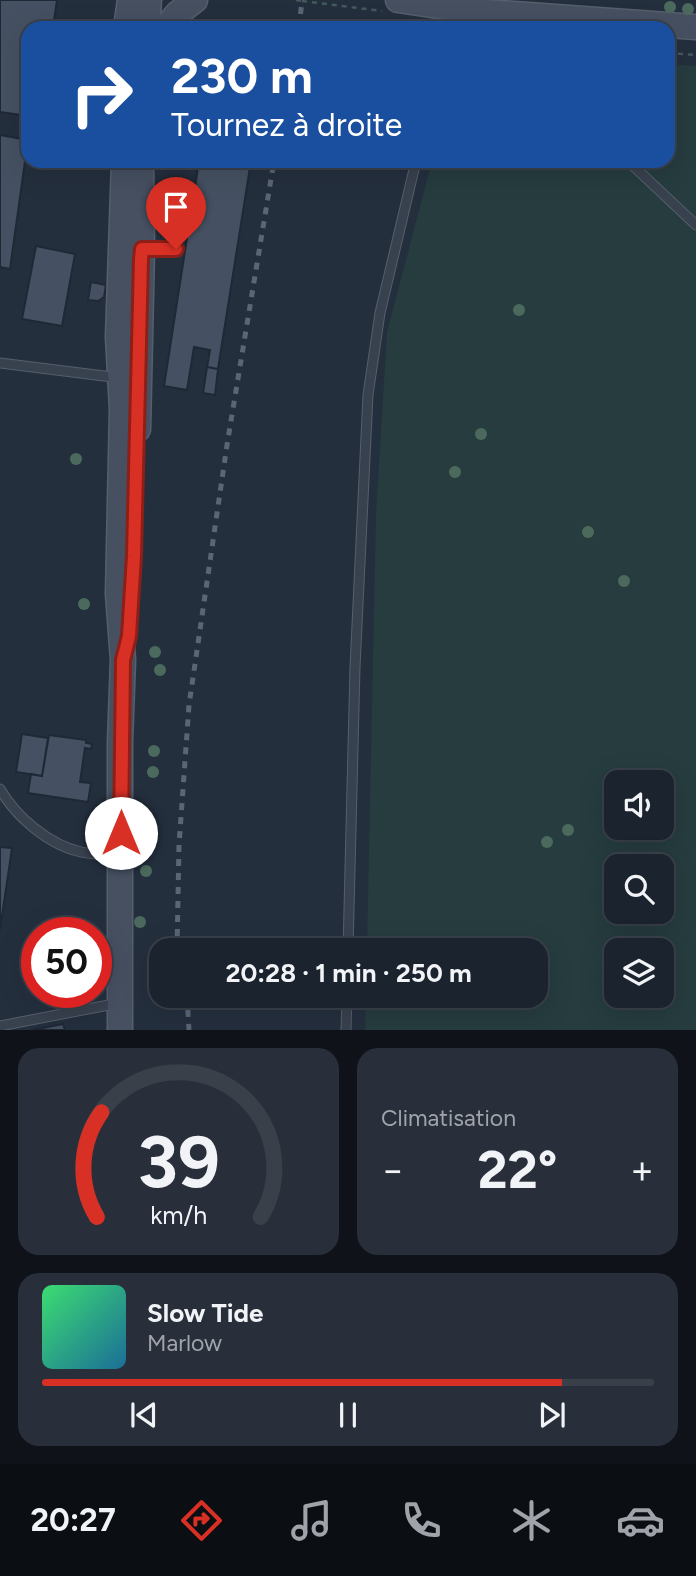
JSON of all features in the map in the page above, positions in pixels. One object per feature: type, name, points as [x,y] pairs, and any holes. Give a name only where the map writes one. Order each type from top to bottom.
[{"type":"main road","points":[[127,21],[130,0]]},
{"type":"main road","points":[[147,21],[149,0]]},
{"type":"main road","points":[[171,21],[195,0]]},
{"type":"main road","points":[[391,6],[458,16],[519,14],[614,21]]},
{"type":"main road","points":[[675,25],[696,27]]},
{"type":"main road","points":[[126,168],[118,328],[129,378]]},
{"type":"main road","points":[[120,1030],[120,742],[123,660],[129,636],[134,556],[129,378],[142,249],[141,168]]},
{"type":"lane","points":[[129,168],[131,174],[131,239],[142,249],[176,249]]},
{"type":"lane","points":[[348,938],[355,680],[368,395],[380,313],[414,168]]},
{"type":"lane","points":[[635,168],[696,225]]},
{"type":"lane","points":[[0,363],[129,378]]},
{"type":"lane","points":[[0,789],[7,801],[29,823],[53,840],[78,852],[121,855]]},
{"type":"lane","points":[[0,1026],[120,1002]]},
{"type":"lane","points":[[346,1030],[347,1008]]},
{"type":"path","points":[[296,0],[391,6]]},
{"type":"path","points":[[675,54],[696,55]]},
{"type":"green space","points":[[675,64],[696,66],[696,1030],[365,1030],[366,1008],[548,1008],[548,938],[367,938],[376,514],[387,332],[430,168],[675,168]]},
{"type":"building","points":[[0,0],[57,0],[54,21],[21,21],[21,115],[0,112]]},
{"type":"building","points":[[0,135],[21,139],[21,168],[24,168],[10,269],[0,267]]},
{"type":"building","points":[[198,168],[250,168],[218,369],[207,367],[210,350],[194,347],[187,390],[164,386]]},
{"type":"building","points":[[36,246],[75,254],[62,326],[22,319]]},
{"type":"building","points":[[91,282],[106,285],[104,297],[98,301],[88,300]]},
{"type":"building","points":[[207,367],[218,369],[215,395],[203,393]]},
{"type":"building","points":[[22,734],[48,738],[42,776],[16,772]]},
{"type":"building","points":[[49,735],[86,740],[86,743],[92,744],[91,749],[85,748],[80,782],[91,783],[88,802],[28,793],[31,774],[42,776]]},
{"type":"building","points":[[0,847],[12,848],[0,930]]},
{"type":"building","points":[[63,1024],[65,1030],[33,1030]]},
{"type":"railway","points":[[300,21],[302,0]]},
{"type":"railway","points":[[177,938],[179,845],[189,705],[227,445],[273,168]]},
{"type":"railway","points":[[188,1008],[189,1030]]},
{"type":"route","points":[[121,833],[120,742],[123,660],[129,636],[134,556],[141,259],[142,249],[176,249]]}]
